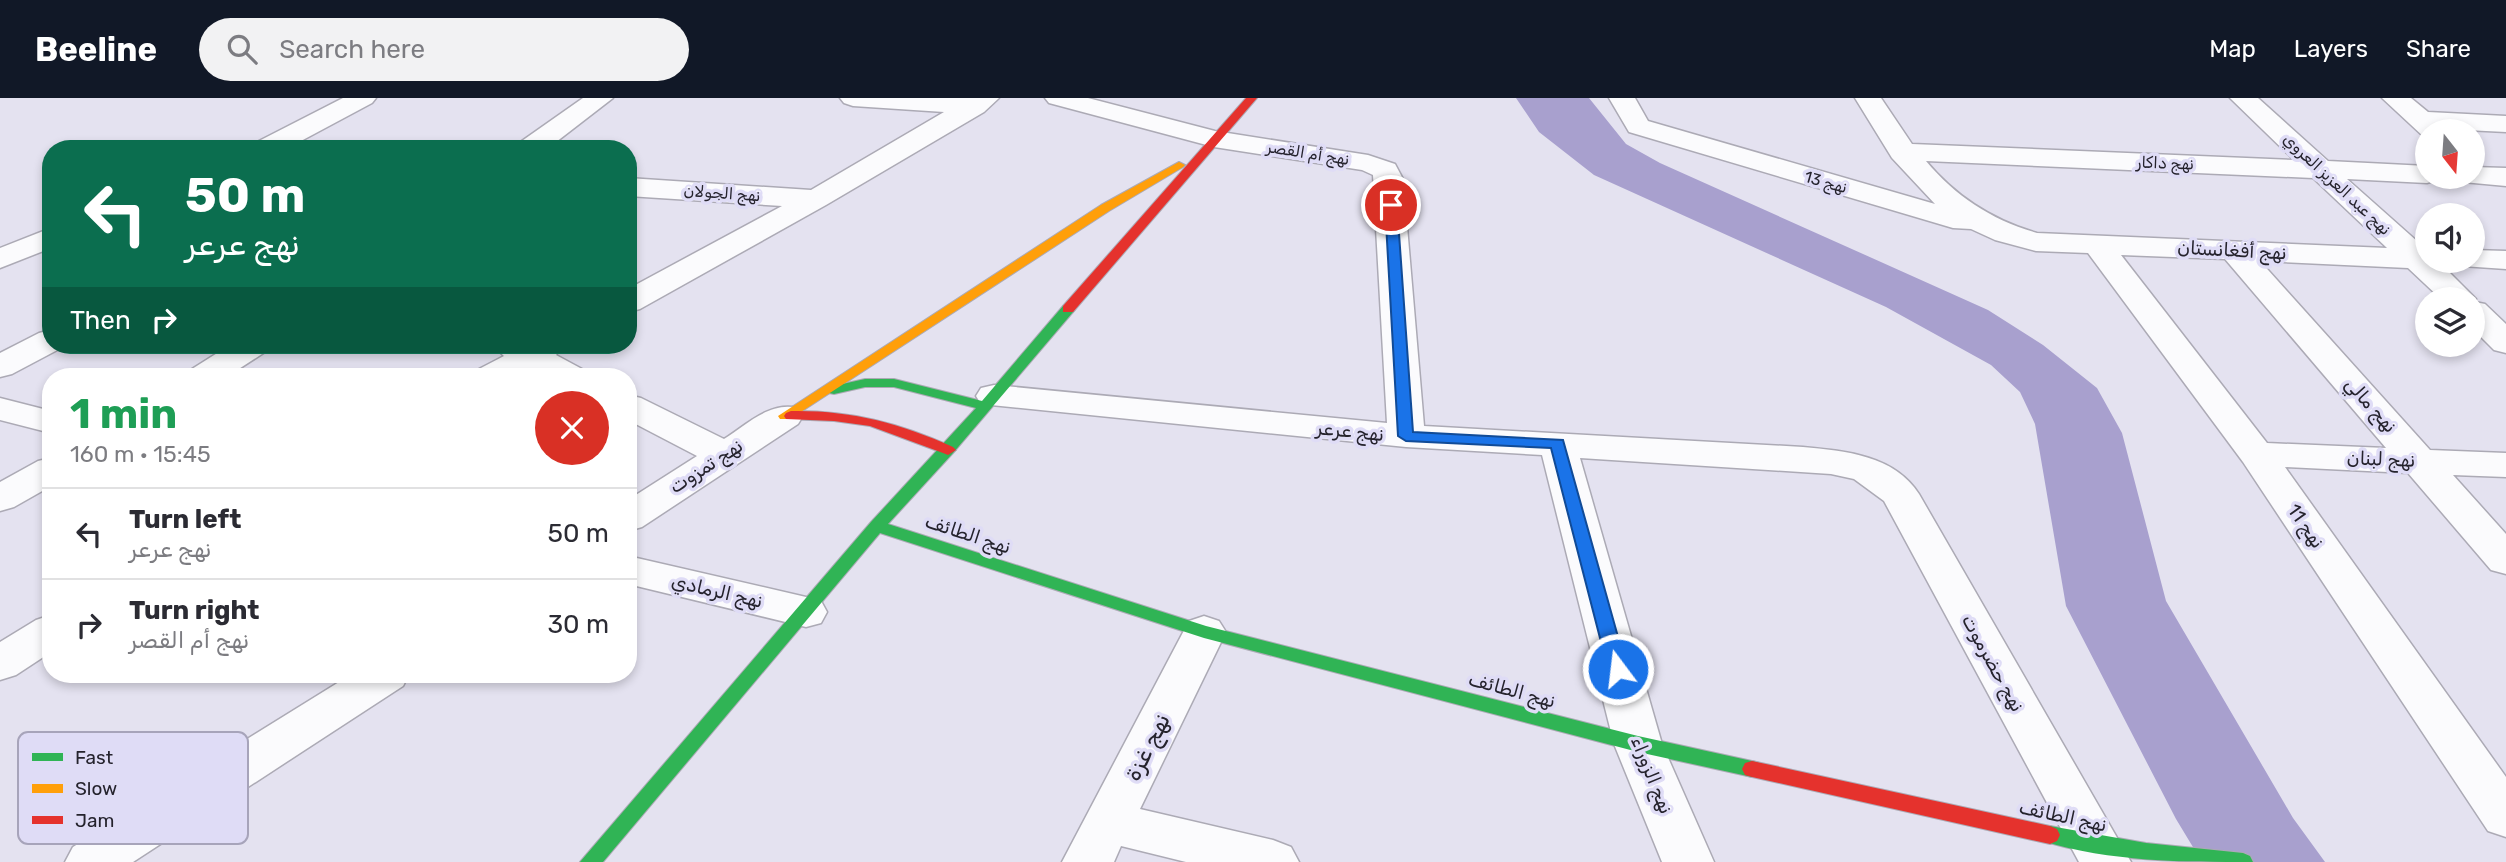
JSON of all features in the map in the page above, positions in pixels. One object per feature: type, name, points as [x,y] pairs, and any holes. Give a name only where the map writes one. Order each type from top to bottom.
[{"type":"street","points":[[285,140],[363,98]]},
{"type":"street","points":[[542,140],[600,98]]},
{"type":"street","points":[[853,98],[981,102]]},
{"type":"street","points":[[1058,98],[1210,144]]},
{"type":"street","points":[[590,862],[877,526],[948,450],[1252,98]]},
{"type":"street","name":"نهج 13","points":[[1622,98],[1638,126],[2025,239]]},
{"type":"street","points":[[1868,98],[1902,152],[1933,189],[1978,223],[2025,239]]},
{"type":"street","name":"نهج عبد العزيز العروي","points":[[2243,98],[2415,252]]},
{"type":"street","points":[[2395,98],[2420,119]]},
{"type":"street","points":[[637,297],[816,200],[981,102]]},
{"type":"street","points":[[2485,125],[2506,124]]},
{"type":"street","points":[[785,416],[1105,208],[1210,144]]},
{"type":"street","name":"نهج أم القصر","points":[[1210,144],[1368,163],[1385,170],[1389,179],[1406,436]]},
{"type":"street","name":"نهج داكار","points":[[1902,152],[2415,174]]},
{"type":"street","name":"نهج الجولان","points":[[637,188],[816,200]]},
{"type":"street","name":"نهج أفغانستان","points":[[2025,239],[2415,259]]},
{"type":"street","points":[[0,259],[42,241]]},
{"type":"street","name":"نهج 11","points":[[2096,243],[2256,454],[2506,816]]},
{"type":"street","name":"نهج مالي","points":[[2234,251],[2506,560]]},
{"type":"street","points":[[2485,259],[2506,260]]},
{"type":"street","name":"نهج عبد العزيز العروي","points":[[2436,273],[2449,287]]},
{"type":"street","points":[[2485,323],[2506,343]]},
{"type":"street","points":[[0,367],[42,346]]},
{"type":"street","points":[[217,368],[239,354]]},
{"type":"street","points":[[502,368],[521,354]]},
{"type":"street","points":[[538,354],[558,368]]},
{"type":"street","points":[[818,394],[865,383],[894,383],[990,401]]},
{"type":"street","name":"نهج عرعر","points":[[990,401],[1406,436],[1803,459],[1842,463],[1873,471]]},
{"type":"street","points":[[0,410],[42,420]]},
{"type":"street","points":[[637,410],[724,454]]},
{"type":"street","points":[[785,416],[837,414],[861,419],[918,436],[948,450]]},
{"type":"street","name":"نهج تمزوت","points":[[637,512],[785,416]]},
{"type":"street","name":"نهج الزوراء","points":[[1558,443],[1638,744],[1688,862]]},
{"type":"street","name":"نهج لبنان","points":[[2256,454],[2506,465]]},
{"type":"street","name":"نهج حضرموت","points":[[1873,471],[1887,479],[1900,494],[2099,853]]},
{"type":"street","points":[[0,498],[42,475]]},
{"type":"street","name":"نهج الطائف","points":[[877,526],[1204,632],[1638,744],[2099,853],[2243,862]]},
{"type":"street","name":"نهج الرمادي","points":[[637,572],[806,612]]},
{"type":"street","name":"نهج غزة","points":[[1099,842],[1204,632]]},
{"type":"street","points":[[0,663],[42,637]]},
{"type":"street","points":[[248,762],[373,683]]},
{"type":"street","points":[[1099,842],[1273,862]]},
{"type":"street","points":[[91,862],[119,844]]},
{"type":"shaded area","points":[[1516,98],[1589,98],[1626,144],[1660,163],[1988,310],[2043,345],[2097,388],[2122,433],[2166,601],[2293,818],[2325,862],[2202,862],[2176,819],[2066,606],[2035,424],[2020,392],[1991,365],[1886,307],[1594,175],[1539,132]]},
{"type":"traffic: fast","points":[[590,862],[877,526],[948,450],[1068,309]]},
{"type":"traffic: fast","points":[[834,390],[865,383],[894,383],[986,406]]},
{"type":"traffic: fast","points":[[877,526],[1204,632],[1638,744],[1752,769]]},
{"type":"traffic: fast","points":[[2050,835],[2146,852],[2243,862]]},
{"type":"traffic: slow","points":[[785,416],[1105,208],[1179,165]]},
{"type":"traffic: jam","points":[[1068,309],[1252,98]]},
{"type":"traffic: jam","points":[[791,416],[834,416],[872,422],[948,450]]},
{"type":"traffic: jam","points":[[1752,769],[2050,835]]},
{"type":"route","points":[[1391,205],[1406,436],[1558,443],[1618,669]]}]
